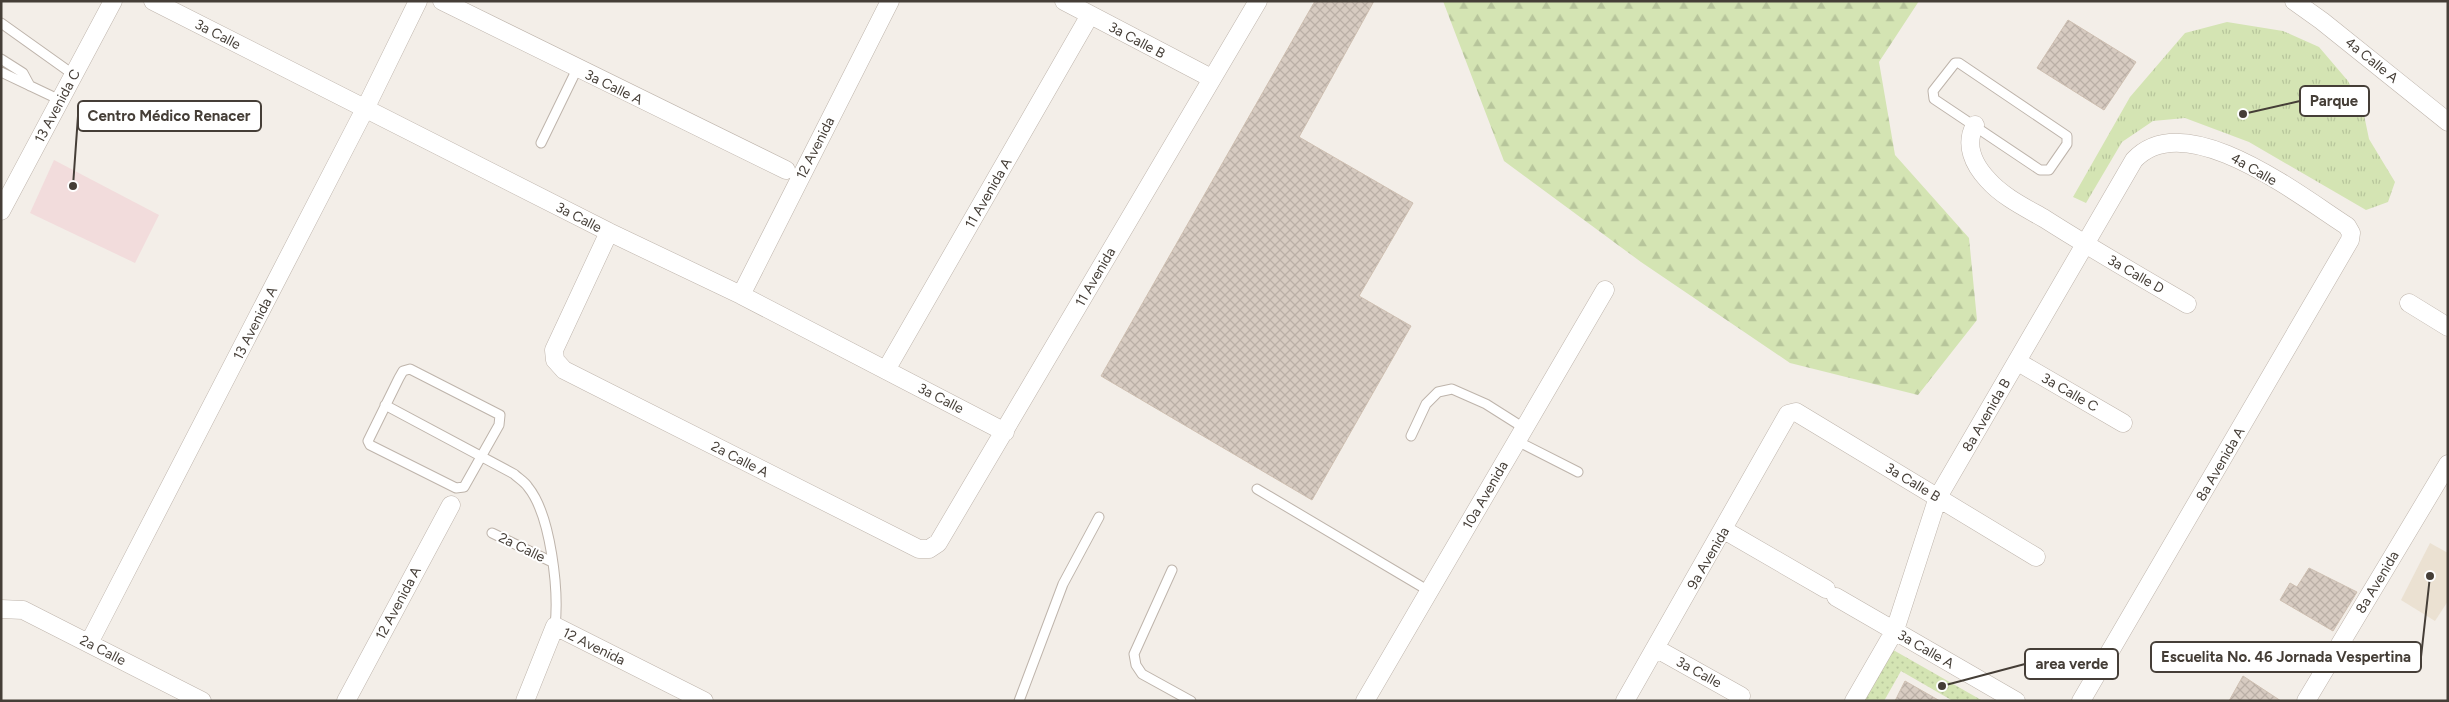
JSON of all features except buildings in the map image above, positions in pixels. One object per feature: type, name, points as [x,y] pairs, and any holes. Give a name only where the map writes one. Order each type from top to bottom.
[{"type":"street","name":"13 Avenida C","points":[[2,209],[112,1]]},
{"type":"street","name":"3a Calle","points":[[153,1],[365,110],[609,232],[741,295],[1005,432]]},
{"type":"street","name":"13 Avenida A","points":[[89,643],[365,110],[418,1]]},
{"type":"street","name":"3a Calle A","points":[[442,1],[577,69],[786,170]]},
{"type":"street","name":"12 Avenida","points":[[741,295],[890,1]]},
{"type":"street","name":"3a Calle B","points":[[1064,1],[1211,78]]},
{"type":"street","name":"11 Avenida","points":[[928,550],[938,543],[1005,432],[1211,78],[1258,1]]},
{"type":"street","name":"4a Calle A","points":[[2302,3],[2448,122]]},
{"type":"street","name":"11 Avenida A","points":[[886,370],[1090,15]]},
{"type":"street","name":"3a Calle D","points":[[1975,125],[1970,137],[1970,150],[1980,169],[2000,191],[2084,244],[2187,304]]},
{"type":"street","name":"4a Calle","points":[[2151,146],[2170,142],[2192,143],[2230,154],[2347,226]]},
{"type":"street","name":"8a Avenida B","points":[[1854,701],[1895,630],[1938,497],[2134,160],[2151,146]]},
{"type":"street","name":"8a Avenida A","points":[[2081,701],[2348,247],[2351,234],[2347,226]]},
{"type":"street","name":"2a Calle A","points":[[609,232],[554,350],[555,360],[564,370],[919,549],[928,550]]},
{"type":"street","name":"10a Avenida","points":[[1365,701],[1604,290]]},
{"type":"street","points":[[2408,303],[2448,327]]},
{"type":"street","name":"3a Calle C","points":[[2018,362],[2123,423]]},
{"type":"street","name":"3a Calle B","points":[[1788,414],[1796,412],[2036,557]]},
{"type":"street","name":"9a Avenida","points":[[1626,701],[1788,414]]},
{"type":"street","name":"8a Avenida","points":[[2306,701],[2448,464]]},
{"type":"street","name":"12 Avenida A","points":[[346,701],[451,505]]},
{"type":"street","name":"3a Calle A","points":[[1724,530],[2016,701]]},
{"type":"street","name":"2a Calle","points":[[1,609],[23,610],[89,643],[182,696],[202,701]]},
{"type":"street","name":"12 Avenida","points":[[525,701],[555,626],[704,701]]},
{"type":"street","name":"3a Calle","points":[[1656,649],[1741,696]]},
{"type":"lane","points":[[1,23],[51,61],[74,74]]},
{"type":"lane","points":[[1,59],[23,73],[30,86]]},
{"type":"lane","points":[[1955,63],[1959,63],[2064,133],[2068,142],[2051,168],[2044,171],[1975,125],[1933,96],[1933,92],[1955,63]]},
{"type":"lane","points":[[540,143],[577,69]]},
{"type":"lane","points":[[1,72],[60,100]]},
{"type":"lane","points":[[410,369],[500,415],[499,425],[481,456],[464,488],[460,488],[370,445],[368,436],[403,371],[410,369]]},
{"type":"lane","points":[[1411,436],[1426,404],[1438,392],[1452,389],[1486,404],[1520,434],[1578,472]]},
{"type":"lane","points":[[385,405],[514,474],[528,486],[542,518],[552,562],[557,595],[555,626]]},
{"type":"lane","points":[[1257,489],[1429,591]]},
{"type":"lane","points":[[1020,701],[1063,584],[1099,517]]},
{"type":"lane","name":"2a Calle","points":[[492,533],[552,562]]},
{"type":"lane","points":[[1172,570],[1134,654],[1136,665],[1142,674],[1192,701]]},
{"type":"shaded area","points":[[54,160],[159,215],[135,263],[30,213]]},
{"type":"shaded area","points":[[2430,543],[2448,553],[2448,601],[2435,621],[2401,600]]},
{"type":"green space","points":[[1443,1],[1919,1],[1879,62],[1895,155],[1969,238],[1977,320],[1918,395],[1790,363],[1641,262],[1504,161]]},
{"type":"green space","points":[[2227,22],[2283,31],[2319,47],[2348,81],[2363,110],[2369,139],[2395,182],[2388,202],[2366,210],[2249,142],[2185,118],[2153,121],[2122,142],[2086,203],[2073,197],[2130,97],[2185,33]]},
{"type":"green space","points":[[1888,647],[1983,701],[1953,701],[1901,671],[1884,701],[1858,701]]},
{"type":"place","name":"Parque","points":[[2243,114]]},
{"type":"place","name":"Centro Médico Renacer","points":[[73,186]]},
{"type":"place","name":"Escuelita No. 46 Jornada Vespertina","points":[[2430,576]]},
{"type":"place","name":"area verde","points":[[1942,686]]}]
